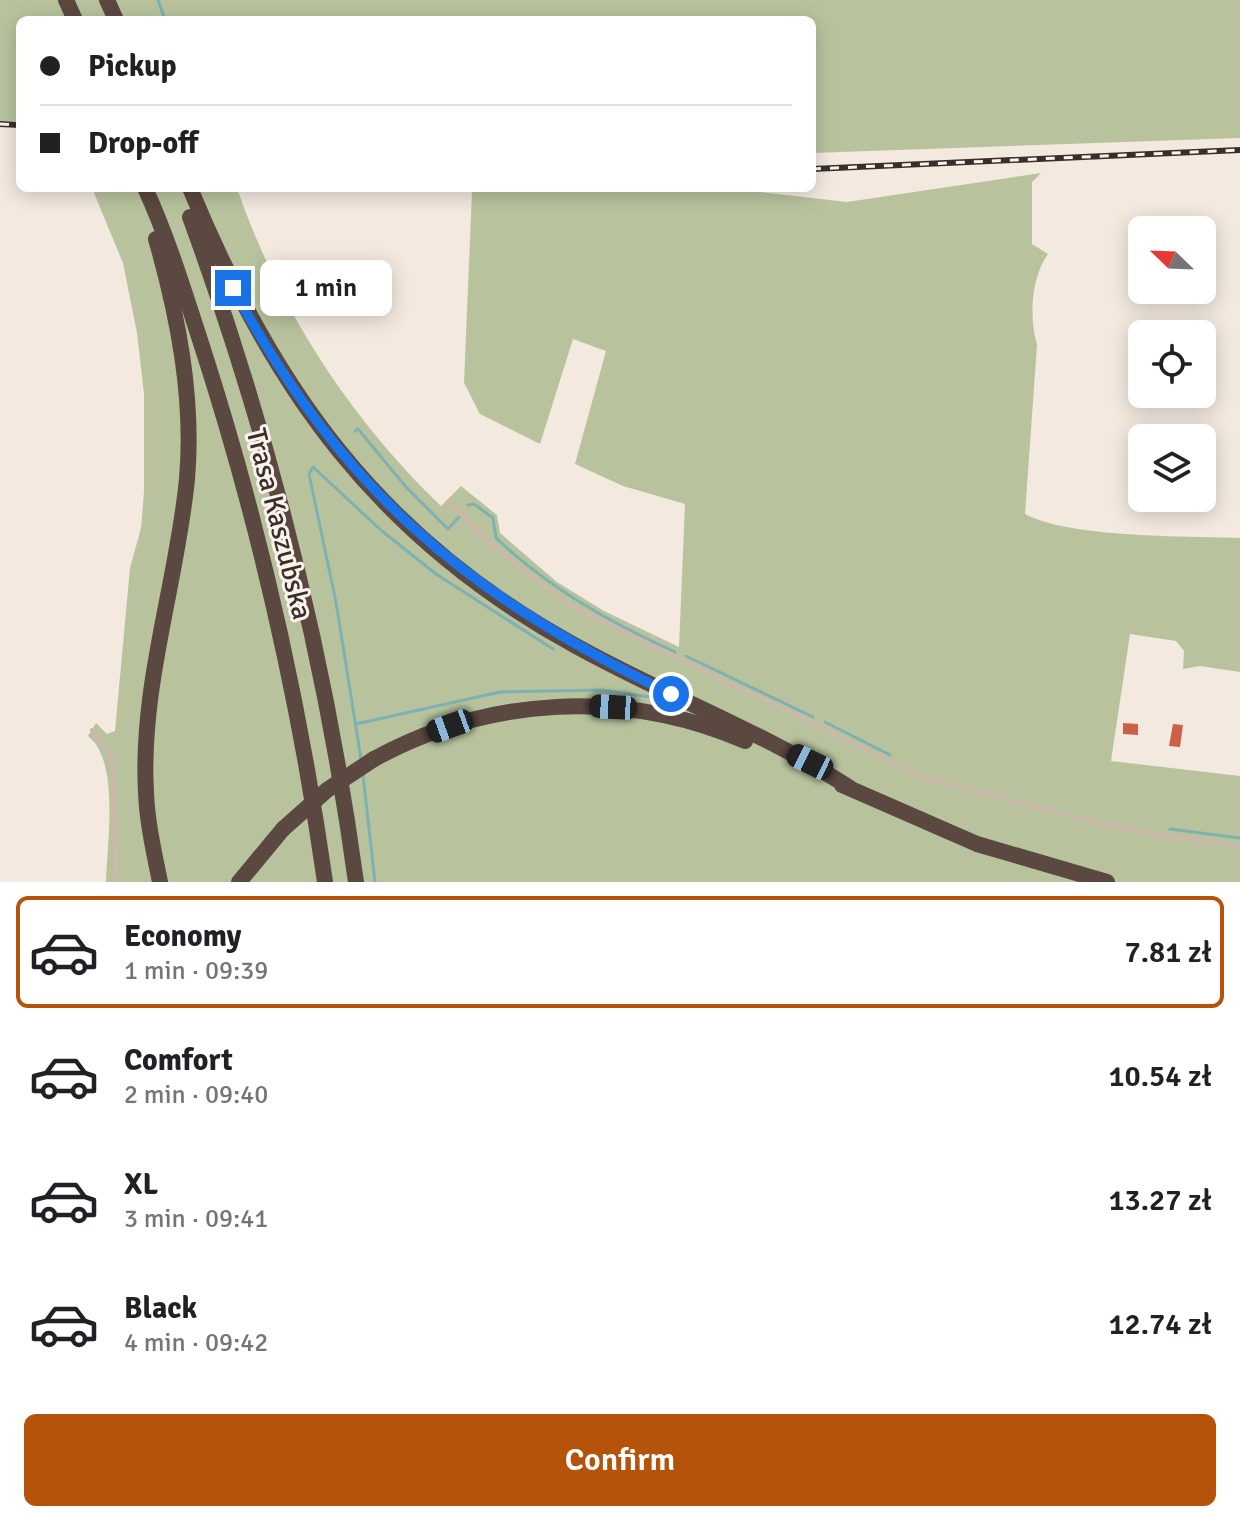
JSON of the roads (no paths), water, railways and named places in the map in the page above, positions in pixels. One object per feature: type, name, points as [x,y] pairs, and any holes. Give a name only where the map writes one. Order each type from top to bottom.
[{"type":"highway","points":[[143,192],[177,323],[188,404],[187,478],[146,738],[146,792],[160,882]]},
{"type":"highway","name":"Trasa Kaszubska","points":[[144,192],[179,273],[216,386],[253,519],[289,675],[325,882]]},
{"type":"highway","name":"Trasa Kaszubska","points":[[181,192],[262,432],[283,509],[321,677],[356,882]]},
{"type":"highway","points":[[192,192],[233,288],[281,374],[355,470],[417,533],[482,586],[555,635],[810,762],[850,788]]},
{"type":"highway","points":[[239,882],[283,829],[317,798],[374,759],[420,737],[484,716],[537,707],[613,707],[651,712],[720,731],[977,844],[1107,882]]},
{"type":"lane","points":[[449,501],[489,543],[571,606],[914,773],[1107,825],[1240,845]]},
{"type":"lane","points":[[92,730],[113,759],[116,882]]},
{"type":"waterway","points":[[158,0],[164,16]]},
{"type":"waterway","points":[[355,431],[358,429],[406,487],[448,529],[459,517]]},
{"type":"waterway","points":[[361,759],[336,602],[309,474],[313,467],[382,531],[436,574],[553,649]]},
{"type":"waterway","points":[[468,505],[474,504],[493,518],[496,538],[537,573],[603,616],[675,652]]},
{"type":"waterway","points":[[686,656],[813,717]]},
{"type":"waterway","points":[[356,724],[500,692],[602,690],[650,697]]},
{"type":"waterway","points":[[825,722],[890,755]]},
{"type":"waterway","points":[[363,775],[375,882]]},
{"type":"waterway","points":[[1170,829],[1240,838]]},
{"type":"railway","points":[[0,124],[16,125]]},
{"type":"railway","points":[[816,169],[1240,150]]}]
